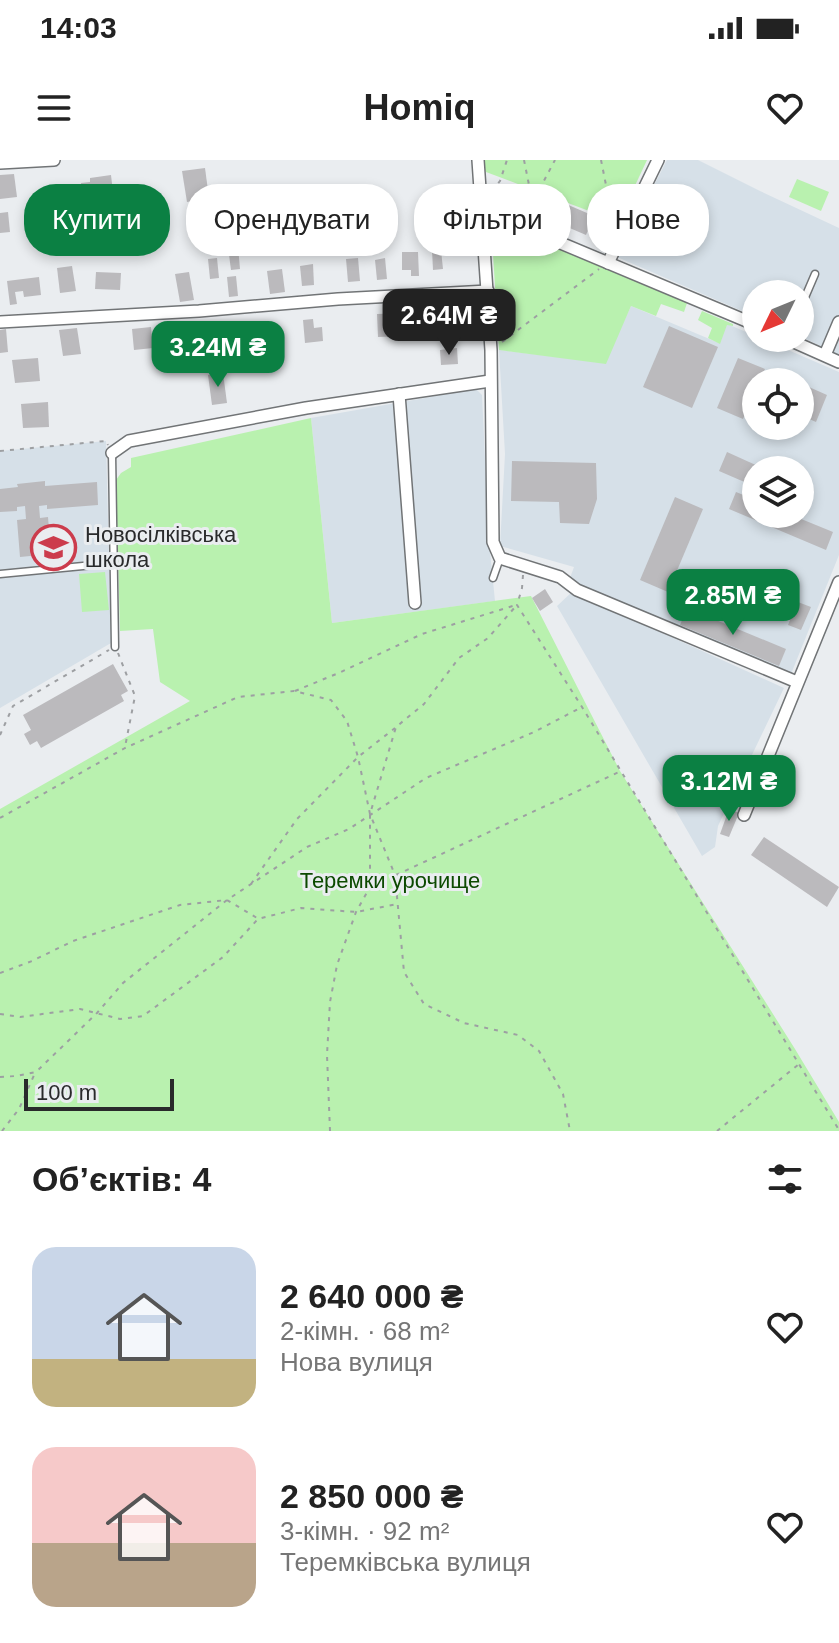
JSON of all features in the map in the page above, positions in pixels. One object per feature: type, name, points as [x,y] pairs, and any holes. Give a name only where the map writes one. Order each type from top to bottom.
[{"type":"street","points":[[0,163],[54,160]]},
{"type":"street","points":[[478,160],[480,184]]},
{"type":"street","points":[[646,184],[658,160]]},
{"type":"street","points":[[571,247],[742,319]]},
{"type":"street","points":[[486,256],[491,350],[493,542],[500,558],[560,577],[577,590],[797,682]]},
{"type":"street","points":[[608,263],[611,256]]},
{"type":"street","points":[[0,322],[488,291]]},
{"type":"street","points":[[825,355],[839,322]]},
{"type":"street","points":[[814,350],[839,362]]},
{"type":"street","points":[[112,453],[129,441],[306,408],[490,381]]},
{"type":"street","points":[[399,394],[415,603]]},
{"type":"street","points":[[744,815],[839,582]]},
{"type":"lane","points":[[812,280],[815,274]]},
{"type":"lane","points":[[112,453],[115,647]]},
{"type":"lane","points":[[493,578],[500,558]]},
{"type":"lane","points":[[0,574],[114,563]]},
{"type":"path","points":[[498,184],[507,160]]},
{"type":"path","points":[[524,160],[529,184]]},
{"type":"path","points":[[542,184],[555,160]]},
{"type":"path","points":[[601,160],[606,184]]},
{"type":"path","points":[[491,350],[608,263]]},
{"type":"path","points":[[0,451],[106,441],[112,453]]},
{"type":"path","points":[[250,885],[297,819],[358,757],[424,704],[459,658],[488,638],[517,605],[524,566]]},
{"type":"path","points":[[0,818],[125,748],[238,697],[294,691],[422,634],[517,605]]},
{"type":"path","points":[[517,605],[839,1130]]},
{"type":"path","points":[[0,735],[13,706],[115,647],[135,696],[125,748]]},
{"type":"path","points":[[294,691],[331,700],[347,721],[370,814],[395,875],[404,972],[424,1004],[464,1023],[518,1035],[539,1051],[563,1094],[570,1131]]},
{"type":"path","points":[[2,1131],[19,1109],[36,1072],[123,983],[227,900],[307,847],[349,829],[426,778],[534,732],[582,707]]},
{"type":"path","points":[[330,1131],[327,1055],[330,1002],[337,965],[356,912],[370,887],[370,814],[396,727]]},
{"type":"path","points":[[395,875],[620,771]]},
{"type":"path","points":[[0,973],[73,941],[180,905],[227,900],[258,919]]},
{"type":"path","points":[[0,1014],[20,1017],[80,1009],[120,1019],[143,1016],[223,957],[258,919],[301,908],[356,912],[399,903]]},
{"type":"path","points":[[717,1131],[800,1064]]},
{"type":"path","points":[[0,1077],[36,1072]]},
{"type":"shaded area","points":[[667,160],[698,160],[839,228],[839,355],[814,343],[814,280],[742,280],[742,311],[617,257],[709,256],[709,184],[655,184]]},
{"type":"shaded area","points":[[631,306],[719,343],[727,324],[742,330],[742,352],[793,352],[839,372],[839,555],[791,674],[580,587],[570,578],[574,567],[500,546],[505,454],[499,350],[605,363]]},
{"type":"shaded area","points":[[476,389],[482,395],[495,601],[332,623],[311,418]]},
{"type":"shaded area","name":"Новосілківська школа","points":[[106,441],[111,643],[0,708],[0,451]]},
{"type":"shaded area","points":[[572,592],[784,688],[718,826],[715,847],[702,856],[557,606]]},
{"type":"green space","points":[[484,160],[647,160],[636,184],[587,184],[587,210],[571,204],[571,184],[518,184],[486,172]]},
{"type":"green space","points":[[797,179],[829,192],[821,211],[789,197]]},
{"type":"green space","points":[[571,254],[687,303],[684,312],[661,304],[656,316],[631,306],[606,364],[499,350],[493,256]]},
{"type":"green space","points":[[702,311],[733,324],[727,325],[720,344],[708,338],[712,328],[698,320]]},
{"type":"green space","name":"Теремки урочище","points":[[311,418],[332,623],[531,596],[620,771],[795,1049],[839,1122],[839,1131],[0,1131],[0,809],[190,701],[160,682],[153,629],[120,631],[116,480],[131,467],[131,458]]},
{"type":"green space","points":[[105,572],[109,610],[82,612],[79,574]]},
{"type":"building","points":[[205,168],[207,184],[186,184],[186,196],[182,171]]},
{"type":"building","points":[[14,174],[17,197],[0,199],[0,175]]},
{"type":"building","points":[[111,175],[112,184],[81,184],[90,182],[90,178]]},
{"type":"building","points":[[571,206],[587,213],[586,235],[571,229]]},
{"type":"building","points":[[8,212],[10,232],[0,233],[0,213]]},
{"type":"building","points":[[402,252],[414,252],[414,256],[418,256],[419,276],[411,276],[411,270],[402,270]]},
{"type":"building","points":[[229,256],[239,256],[240,269],[231,270]]},
{"type":"building","points":[[432,256],[442,256],[443,269],[433,270]]},
{"type":"building","points":[[217,258],[219,278],[210,279],[208,259]]},
{"type":"building","points":[[358,258],[360,281],[348,282],[346,259]]},
{"type":"building","points":[[385,258],[387,279],[377,280],[375,260]]},
{"type":"building","points":[[313,264],[314,285],[302,286],[300,266]]},
{"type":"building","points":[[72,266],[76,291],[60,293],[57,268]]},
{"type":"building","points":[[282,269],[285,292],[270,294],[267,271]]},
{"type":"building","points":[[96,272],[121,273],[120,290],[95,289]]},
{"type":"building","points":[[189,272],[194,300],[180,302],[175,274]]},
{"type":"building","points":[[236,276],[238,296],[229,297],[227,277]]},
{"type":"building","points":[[39,277],[41,295],[24,297],[23,291],[15,292],[17,304],[10,305],[7,281]]},
{"type":"building","points":[[448,312],[450,335],[433,336],[432,313]]},
{"type":"building","points":[[404,313],[405,336],[378,337],[377,314]]},
{"type":"building","points":[[313,319],[314,328],[322,327],[323,341],[305,343],[303,320]]},
{"type":"building","points":[[256,322],[258,345],[248,345],[247,336],[239,337],[238,323]]},
{"type":"building","points":[[223,326],[224,348],[211,349],[210,327]]},
{"type":"building","points":[[669,326],[718,347],[692,408],[643,387]]},
{"type":"building","points":[[151,327],[153,348],[134,350],[132,329]]},
{"type":"building","points":[[172,327],[174,350],[164,351],[162,328]]},
{"type":"building","points":[[77,328],[81,354],[63,356],[59,330]]},
{"type":"building","points":[[6,329],[8,352],[0,353],[0,330]]},
{"type":"building","points":[[196,329],[197,340],[181,342],[180,330]]},
{"type":"building","points":[[457,348],[458,364],[441,365],[440,350]]},
{"type":"building","points":[[38,358],[40,381],[15,383],[12,360]]},
{"type":"building","points":[[738,358],[763,368],[742,368],[742,419],[717,408]]},
{"type":"building","points":[[223,373],[227,403],[212,405],[208,375]]},
{"type":"building","points":[[814,389],[827,395],[814,421]]},
{"type":"building","points":[[48,402],[49,427],[23,428],[21,404]]},
{"type":"building","points":[[727,452],[742,459],[742,481],[719,471]]},
{"type":"building","points":[[512,461],[596,463],[597,499],[589,524],[560,523],[559,502],[511,501]]},
{"type":"building","points":[[45,481],[45,486],[97,482],[98,505],[47,509],[47,505],[39,506],[40,518],[48,517],[51,554],[20,557],[17,520],[26,519],[25,506],[17,507],[17,511],[0,512],[0,489]]},
{"type":"building","points":[[736,492],[742,494],[742,514],[729,509]]},
{"type":"building","points":[[675,497],[703,509],[668,592],[640,580]]},
{"type":"building","points":[[814,524],[833,532],[826,550],[774,528],[814,528]]},
{"type":"building","points":[[545,589],[553,602],[540,611],[532,598]]},
{"type":"building","points":[[782,596],[811,607],[801,630],[788,625],[790,620],[775,615]]},
{"type":"building","points":[[687,608],[786,649],[779,666],[680,625]]},
{"type":"building","points":[[113,664],[128,691],[121,695],[124,701],[41,748],[37,741],[30,745],[24,734],[31,730],[23,715]]},
{"type":"building","points":[[729,809],[739,813],[729,837],[720,834]]},
{"type":"building","points":[[764,837],[839,887],[827,907],[751,855]]},
{"type":"place","name":"Новосілківська школа","points":[[54,547]]}]
